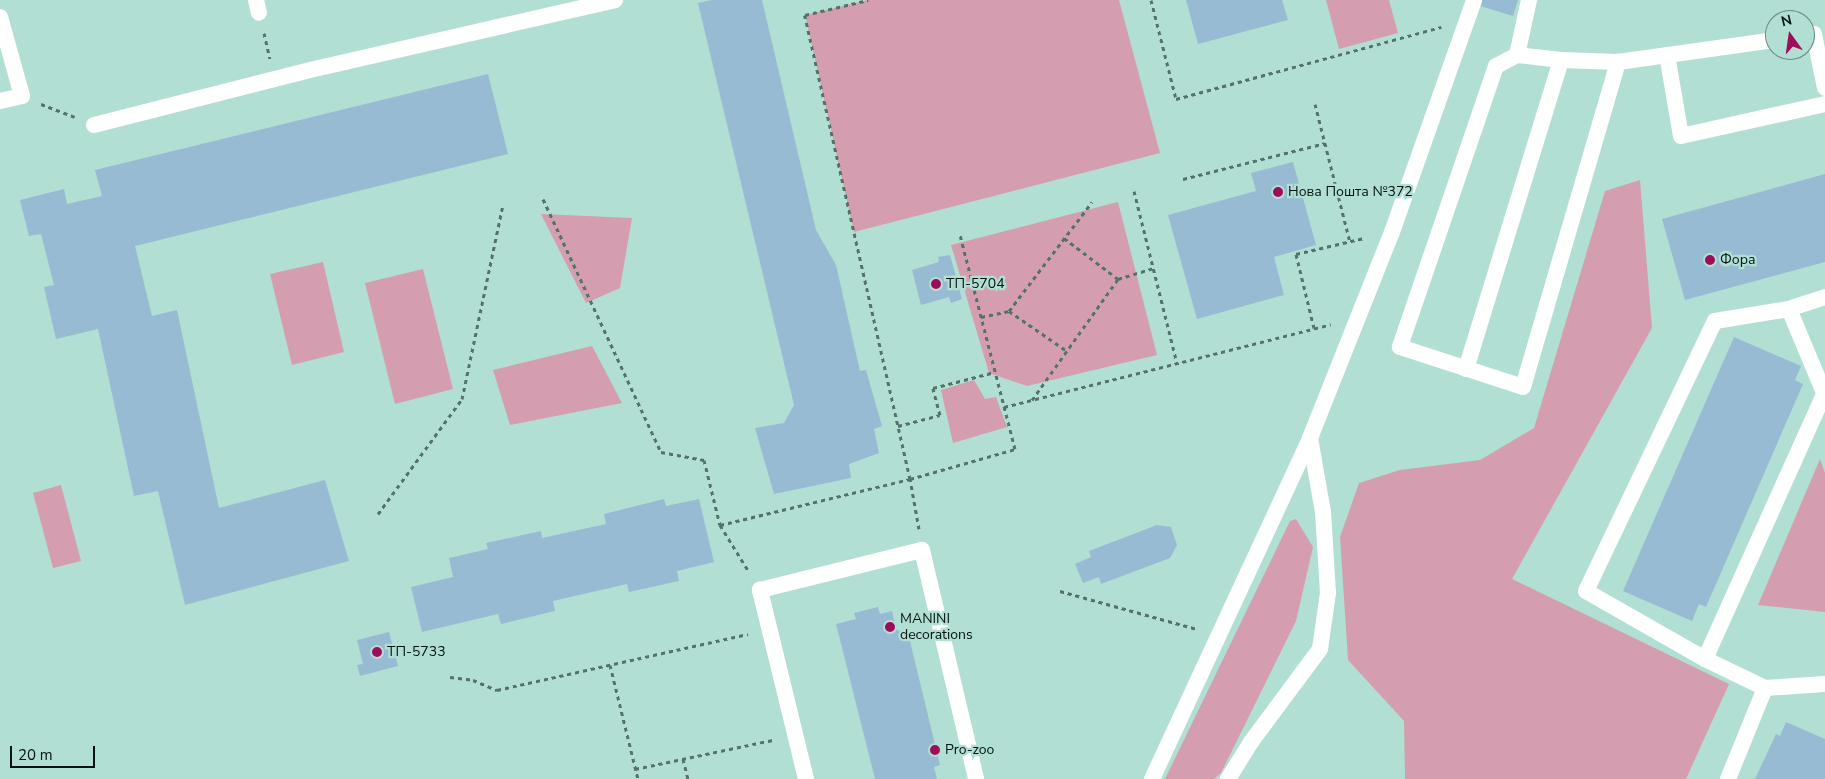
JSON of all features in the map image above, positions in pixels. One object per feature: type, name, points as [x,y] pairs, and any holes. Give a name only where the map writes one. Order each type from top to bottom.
[{"type":"lane","points":[[94,125],[275,79],[615,0]]},
{"type":"lane","points":[[1152,779],[1221,636],[1310,438],[1392,232],[1474,0]]},
{"type":"lane","points":[[1518,55],[1529,0]]},
{"type":"lane","points":[[0,17],[22,96],[0,101]]},
{"type":"lane","points":[[1815,39],[1825,88]]},
{"type":"lane","points":[[1618,62],[1523,387],[1400,347],[1496,66],[1518,55],[1561,60],[1618,62],[1765,41]]},
{"type":"lane","points":[[1667,55],[1681,136],[1825,104]]},
{"type":"lane","points":[[1466,369],[1561,60]]},
{"type":"lane","points":[[1825,297],[1789,309],[1715,321],[1586,591],[1705,659],[1765,688],[1825,684]]},
{"type":"lane","points":[[1705,659],[1825,394],[1789,309]]},
{"type":"lane","points":[[1228,779],[1251,742],[1320,649],[1328,593],[1323,512],[1310,438]]},
{"type":"lane","points":[[806,779],[760,590],[922,550],[976,779]]},
{"type":"lane","points":[[1728,779],[1765,688]]},
{"type":"path","points":[[868,0],[805,15],[910,480],[922,550]]},
{"type":"path","points":[[1151,0],[1176,99],[1468,21]]},
{"type":"path","points":[[257,6],[275,79]]},
{"type":"path","points":[[22,96],[94,125]]},
{"type":"path","points":[[1314,104],[1350,242]]},
{"type":"path","points":[[1183,179],[1324,143]]},
{"type":"path","points":[[1134,191],[1177,364]]},
{"type":"path","points":[[543,199],[661,452],[704,460],[720,525],[760,590]]},
{"type":"path","points":[[981,318],[1009,311],[1092,202]]},
{"type":"path","points":[[378,514],[462,399],[503,205]]},
{"type":"path","points":[[1314,328],[1296,254],[1392,232]]},
{"type":"path","points":[[720,525],[910,480],[1015,449],[960,235]]},
{"type":"path","points":[[1064,238],[1118,279]]},
{"type":"path","points":[[1032,400],[1118,279],[1153,268]]},
{"type":"path","points":[[1009,311],[1067,351]]},
{"type":"path","points":[[1004,407],[1358,318]]},
{"type":"path","points":[[898,426],[940,414],[933,388],[995,372]]},
{"type":"path","points":[[1060,591],[1221,636]]},
{"type":"path","points":[[450,677],[473,680],[497,690],[770,629]]},
{"type":"path","points":[[610,665],[638,779]]},
{"type":"path","points":[[635,769],[795,735]]},
{"type":"path","points":[[683,759],[688,779]]},
{"type":"shaded area","points":[[868,0],[1119,0],[1160,153],[854,232],[805,15]]},
{"type":"shaded area","points":[[1326,0],[1389,0],[1398,33],[1339,49]]},
{"type":"shaded area","points":[[1640,180],[1652,328],[1512,579],[1729,684],[1686,779],[1405,779],[1404,721],[1348,660],[1340,537],[1359,483],[1400,470],[1480,460],[1534,428],[1605,191]]},
{"type":"shaded area","points":[[1118,202],[1157,355],[1027,386],[989,373],[951,245]]},
{"type":"shaded area","points":[[541,214],[632,218],[620,288],[586,303]]},
{"type":"shaded area","points":[[323,262],[344,352],[292,365],[270,274]]},
{"type":"shaded area","points":[[423,269],[453,389],[395,404],[365,283]]},
{"type":"shaded area","points":[[592,346],[622,403],[510,425],[493,370]]},
{"type":"shaded area","points":[[974,380],[985,399],[996,397],[1007,427],[953,443],[941,390]]},
{"type":"shaded area","points":[[1820,459],[1825,473],[1825,612],[1758,605]]},
{"type":"shaded area","points":[[61,485],[81,561],[53,568],[33,493]]},
{"type":"shaded area","points":[[1296,519],[1313,547],[1296,621],[1221,773],[1214,779],[1165,779],[1290,521]]},
{"type":"building","points":[[711,0],[762,0],[816,230],[836,265],[860,371],[866,370],[882,426],[874,429],[879,453],[849,464],[851,478],[774,494],[755,428],[784,423],[794,405],[698,3]]},
{"type":"building","points":[[1186,0],[1282,0],[1288,20],[1198,44]]},
{"type":"building","points":[[1482,0],[1518,0],[1513,16],[1480,6]]},
{"type":"building","points":[[488,74],[508,154],[135,246],[152,316],[177,310],[219,508],[325,480],[349,561],[185,605],[158,491],[134,496],[98,329],[56,339],[44,287],[54,285],[41,234],[29,236],[20,200],[64,189],[67,204],[102,196],[95,170]]},
{"type":"building","points":[[1293,162],[1316,245],[1274,257],[1284,295],[1197,319],[1168,215],[1256,191],[1251,173]]},
{"type":"building","points":[[1825,174],[1825,262],[1685,300],[1662,219]]},
{"type":"building","name":"ТП-5704","points":[[950,255],[962,299],[951,303],[949,297],[921,305],[912,270],[939,262],[938,257]]},
{"type":"building","points":[[1734,337],[1801,366],[1795,380],[1803,384],[1706,607],[1699,604],[1692,621],[1623,591]]},
{"type":"building","points":[[664,499],[666,506],[699,499],[714,562],[677,571],[679,581],[629,592],[627,584],[553,601],[555,611],[501,624],[498,614],[422,632],[411,587],[453,577],[449,558],[488,549],[486,543],[541,531],[542,538],[606,524],[604,514]]},
{"type":"building","points":[[1157,525],[1171,527],[1177,545],[1170,558],[1101,584],[1099,577],[1083,583],[1075,564],[1091,557],[1089,551]]},
{"type":"building","points":[[878,607],[880,614],[892,611],[896,629],[909,637],[940,765],[934,767],[937,779],[875,779],[836,624],[856,619],[854,613]]},
{"type":"building","name":"ТП-5733","points":[[389,632],[398,666],[360,676],[357,665],[363,664],[357,640]]},
{"type":"building","points":[[1786,722],[1825,739],[1825,779],[1755,779],[1776,734],[1780,736]]},
{"type":"place","name":"Нова Пошта №372","points":[[1278,192]]},
{"type":"place","name":"Фора","points":[[1710,260]]},
{"type":"place","name":"ТП-5704","points":[[936,284]]},
{"type":"place","name":"MANINI decorations","points":[[890,627]]},
{"type":"place","name":"ТП-5733","points":[[377,652]]},
{"type":"place","name":"Pro-zoo","points":[[935,750]]}]
